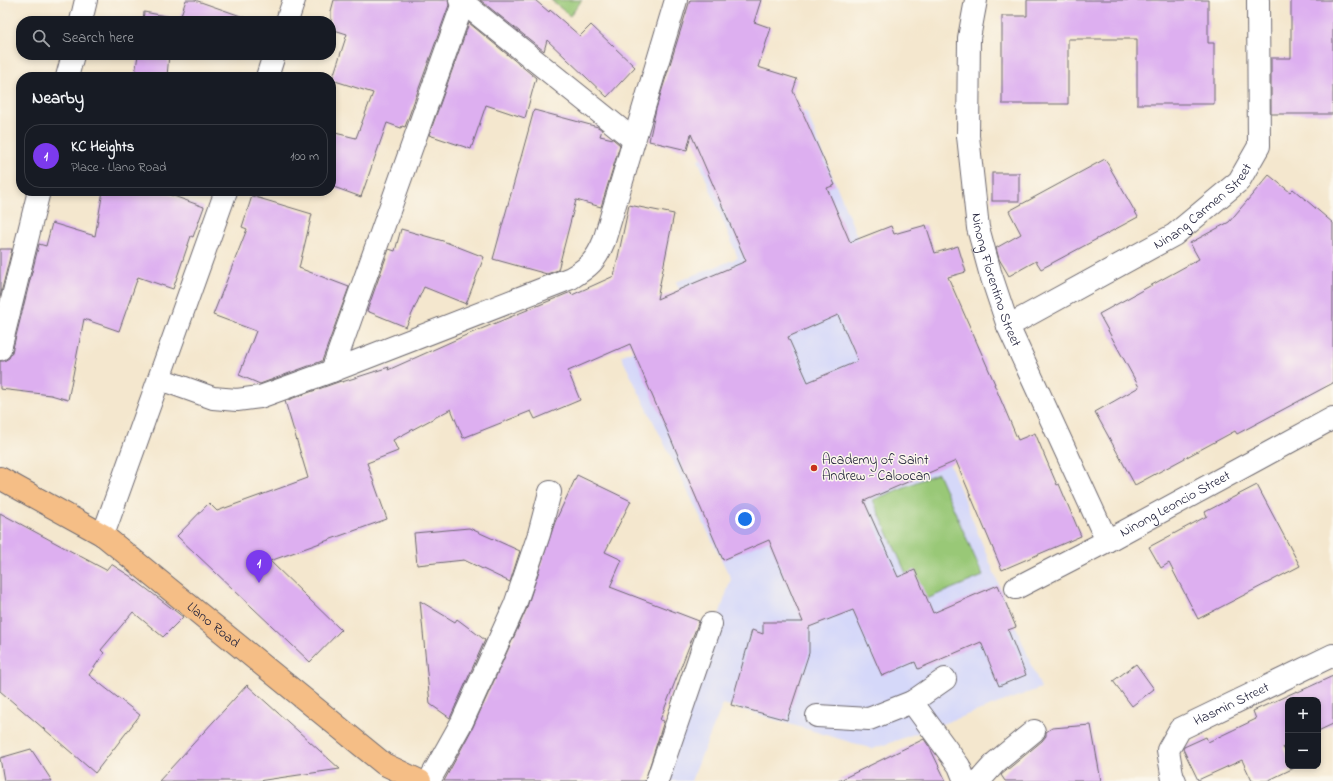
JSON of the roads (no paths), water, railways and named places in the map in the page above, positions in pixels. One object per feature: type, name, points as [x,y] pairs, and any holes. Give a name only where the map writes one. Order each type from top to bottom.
[{"type":"main road","name":"Llano Road","points":[[0,478],[103,535],[384,764],[420,781]]},
{"type":"street","points":[[82,16],[86,0]]},
{"type":"street","points":[[288,16],[294,0]]},
{"type":"street","points":[[160,379],[213,398],[237,400],[260,397],[332,371],[571,278],[582,271],[593,262],[599,253],[676,0]]},
{"type":"street","name":"Ninong Florentino Street","points":[[976,0],[970,38],[968,136],[978,228],[990,272],[1008,326],[1107,541]]},
{"type":"street","name":"Ninang Carmen Street","points":[[1008,326],[1174,235],[1239,180],[1259,146],[1258,0]]},
{"type":"street","points":[[332,371],[462,2],[634,140]]},
{"type":"street","points":[[68,72],[72,60]]},
{"type":"street","points":[[269,72],[272,60]]},
{"type":"street","points":[[0,348],[38,196]]},
{"type":"street","points":[[103,535],[224,196]]},
{"type":"street","name":"Ninong Leoncio Street","points":[[1016,588],[1107,541],[1333,418]]},
{"type":"street","points":[[429,781],[462,722],[515,605],[539,534],[550,492]]},
{"type":"street","points":[[657,781],[711,624]]},
{"type":"street","name":"Hasmin Street","points":[[1175,781],[1173,780],[1168,750],[1180,729],[1333,655]]},
{"type":"street","points":[[817,716],[869,719],[912,702],[945,679]]},
{"type":"street","points":[[912,702],[959,766],[965,781]]},
{"type":"street","points":[[979,781],[996,762],[1034,731]]},
{"type":"place","name":"Academy of Saint Andrew - Caloocan","points":[[814,468]]},
{"type":"place","name":"KC Heights","points":[[259,583]]}]
